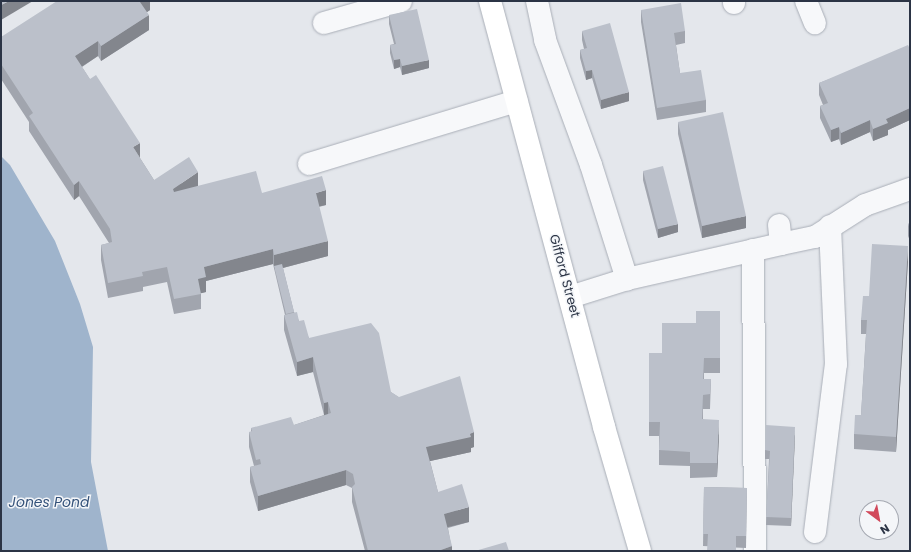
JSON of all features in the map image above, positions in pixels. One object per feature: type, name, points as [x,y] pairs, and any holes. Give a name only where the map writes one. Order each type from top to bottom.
[{"type":"main road","name":"Gifford Street","points":[[490,1],[640,551]]},
{"type":"lane","points":[[324,23],[401,1]]},
{"type":"lane","points":[[537,1],[545,40],[591,165],[627,279]]},
{"type":"lane","points":[[806,1],[816,23]]},
{"type":"lane","points":[[309,164],[517,101]]},
{"type":"lane","points":[[570,297],[627,279],[753,250],[780,235],[815,237],[865,205],[910,189]]},
{"type":"lane","points":[[815,532],[836,364],[830,226]]},
{"type":"lane","points":[[753,250],[755,551]]},
{"type":"water","name":"Jones Pond","points":[[1,156],[10,165],[55,241],[80,304],[93,347],[91,462],[108,551],[1,551]]},
{"type":"building","points":[[1,1],[9,1],[1,5]]},
{"type":"building","points":[[57,1],[141,1],[140,2],[149,15],[101,46],[98,41],[75,56],[90,79],[96,75],[140,143],[133,147],[154,180],[189,157],[198,172],[173,189],[174,192],[256,171],[262,193],[322,176],[326,190],[316,193],[328,241],[274,255],[273,249],[204,267],[206,277],[198,279],[201,294],[174,299],[167,267],[142,272],[143,276],[108,283],[101,245],[112,242],[110,229],[79,181],[74,185],[29,116],[33,113],[1,64],[1,37]]},
{"type":"building","points":[[681,3],[685,31],[674,33],[680,73],[701,70],[706,100],[657,108],[641,10]]},
{"type":"building","points":[[417,9],[429,60],[402,66],[400,59],[394,60],[390,45],[396,44],[389,15]]},
{"type":"building","points":[[610,23],[629,92],[601,100],[592,70],[586,71],[580,50],[587,48],[582,31]]},
{"type":"building","points":[[908,45],[910,49],[910,108],[886,119],[888,123],[873,129],[870,120],[841,133],[839,127],[831,130],[820,106],[828,103],[819,83]]},
{"type":"building","points":[[723,112],[746,216],[702,226],[678,122]]},
{"type":"building","points":[[663,166],[678,224],[658,229],[643,171]]},
{"type":"building","points":[[872,244],[908,246],[896,437],[854,434],[855,415],[861,415],[867,320],[861,320],[863,296],[869,296]]},
{"type":"building","points":[[282,264],[294,312],[286,314],[274,266]]},
{"type":"building","points":[[696,311],[720,311],[720,358],[704,358],[703,379],[711,379],[710,394],[703,395],[702,419],[719,420],[717,463],[690,463],[690,452],[659,450],[660,422],[649,422],[649,353],[662,353],[662,323],[696,323]]},
{"type":"building","points":[[297,312],[299,321],[304,320],[309,338],[371,323],[379,333],[391,392],[399,397],[460,376],[474,432],[470,434],[471,437],[426,447],[438,492],[462,484],[469,507],[444,514],[452,546],[438,551],[368,551],[352,487],[355,484],[353,474],[346,470],[258,496],[250,467],[261,464],[260,459],[256,460],[249,432],[252,431],[251,428],[291,417],[294,425],[331,413],[328,402],[324,403],[313,357],[297,362],[284,315]]},
{"type":"building","points":[[766,425],[795,427],[791,518],[766,517],[770,451],[765,450]]},
{"type":"building","points":[[704,487],[747,488],[746,536],[736,536],[736,551],[707,551],[708,534],[703,534]]},
{"type":"building","points":[[506,542],[509,551],[475,551]]}]
